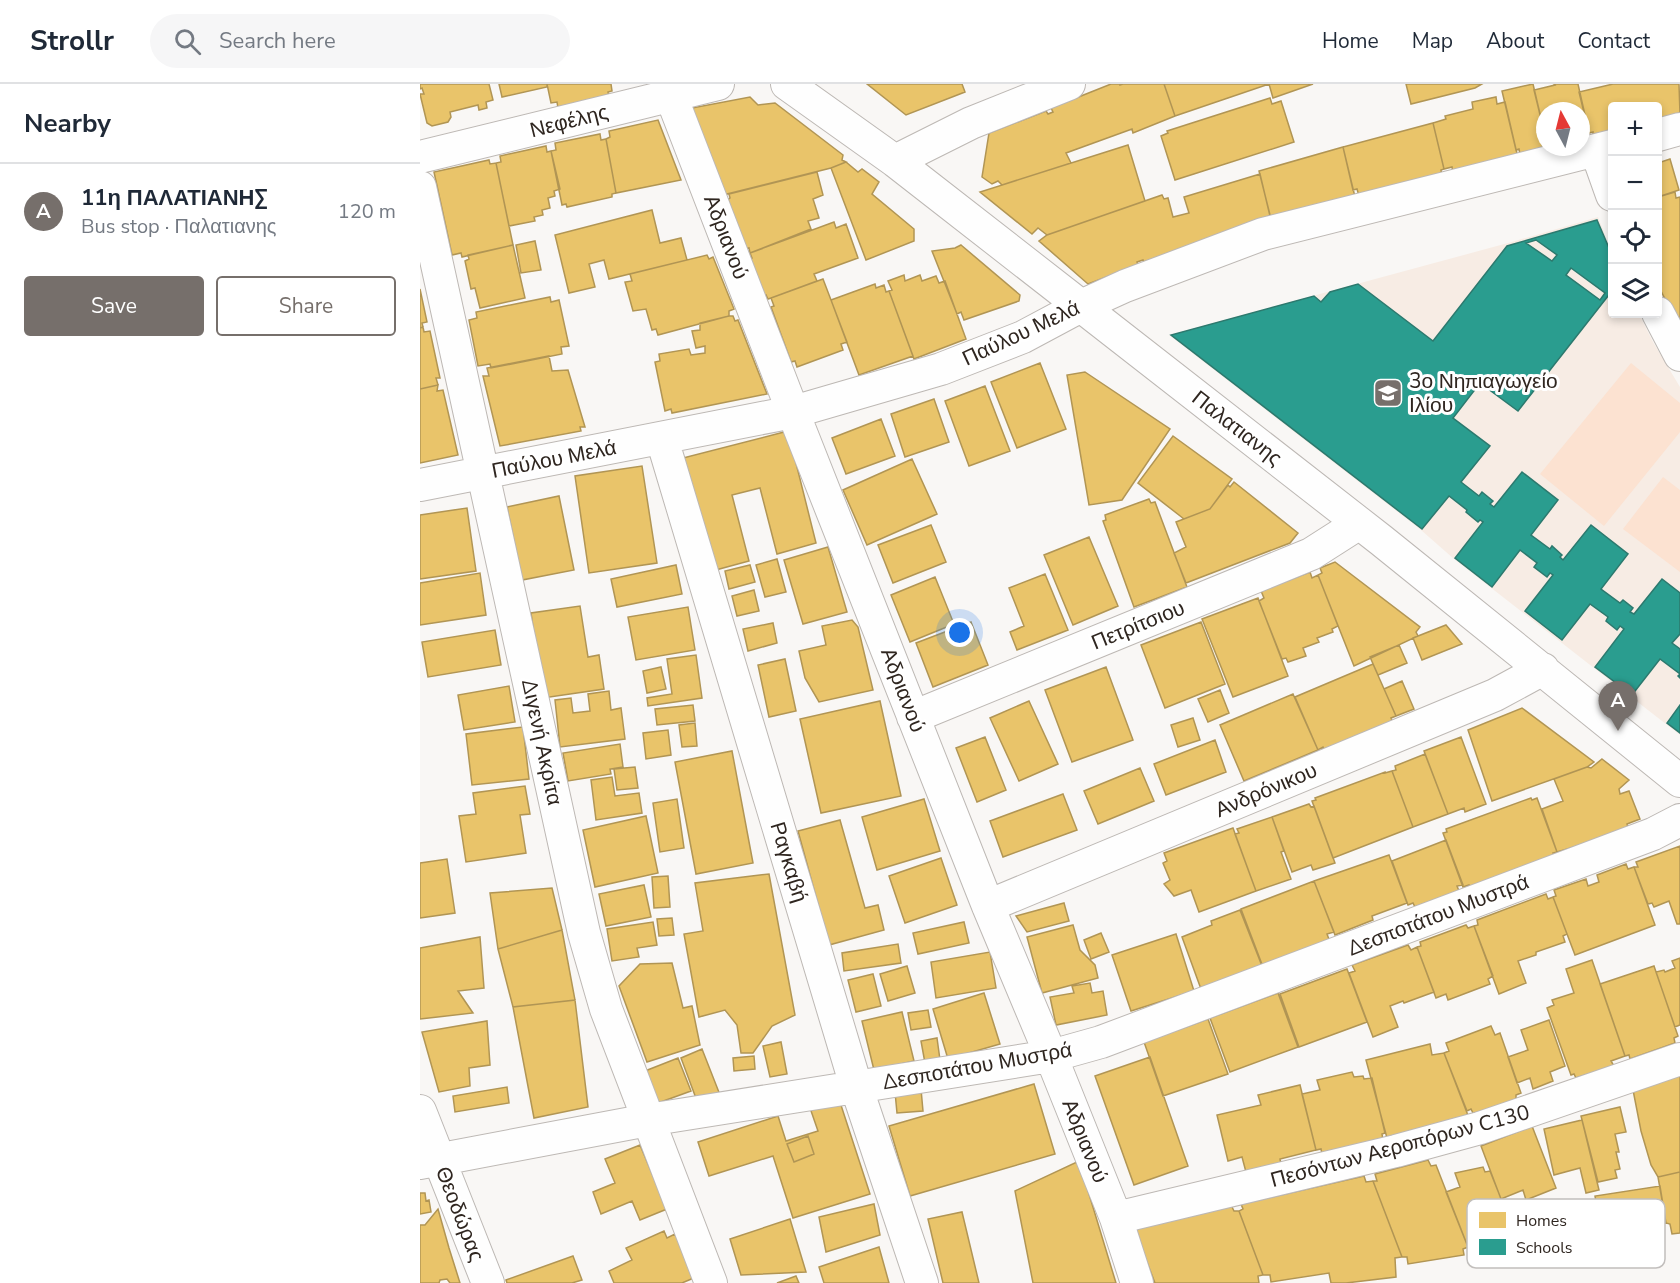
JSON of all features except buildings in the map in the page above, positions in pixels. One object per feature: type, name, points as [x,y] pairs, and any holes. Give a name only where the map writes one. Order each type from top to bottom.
[{"type":"street","name":"Νεφέλης","points":[[420,157],[718,84]]},
{"type":"street","name":"Παλατιανης","points":[[787,84],[895,161],[1081,306],[1543,669],[1680,781]]},
{"type":"street","points":[[895,161],[971,123],[1069,84]]},
{"type":"street","name":"Αδριανού","points":[[671,96],[913,717],[1116,1218],[1137,1283]]},
{"type":"street","points":[[1662,134],[1680,129]]},
{"type":"street","points":[[1604,148],[1608,172]]},
{"type":"street","name":"Παύλου Μελά","points":[[420,485],[794,412],[940,369],[1023,337],[1125,286],[1263,234],[1604,148]]},
{"type":"street","name":"Διγενή Ακρίτα","points":[[420,187],[584,933],[606,1009],[711,1283]]},
{"type":"street","points":[[1661,318],[1680,356]]},
{"type":"street","name":"Ραγκαβή","points":[[662,439],[856,1086],[922,1283]]},
{"type":"street","name":"Πετρίτσιου","points":[[913,717],[1311,554],[1358,524]]},
{"type":"street","name":"Ανδρόνικου","points":[[988,906],[1495,695],[1543,669]]},
{"type":"street","name":"Δεσποτάτου Μυστρά","points":[[430,1162],[648,1120],[1051,1056],[1112,1038],[1653,834],[1680,820]]},
{"type":"street","name":"Πεσόντων Αεροπόρων C130","points":[[1116,1218],[1396,1151],[1480,1128],[1680,1059]]},
{"type":"street","name":"Θεοδώρας","points":[[420,1111],[430,1162],[488,1283]]},
{"type":"shaded area","points":[[1598,217],[1608,243],[1608,318],[1641,318],[1680,387],[1680,735],[1169,335]]},
{"type":"shaded area","points":[[1631,363],[1680,403],[1680,432],[1604,526],[1540,474]]},
{"type":"shaded area","points":[[1663,477],[1680,490],[1680,572],[1623,529]]},
{"type":"place","name":"3ο Νηπιαγωγείο Ιλίου","points":[[1388,393]]},
{"type":"place","name":"11η ΠΑΛΑΤΙΑΝΗΣ","points":[[1618,731]]}]
